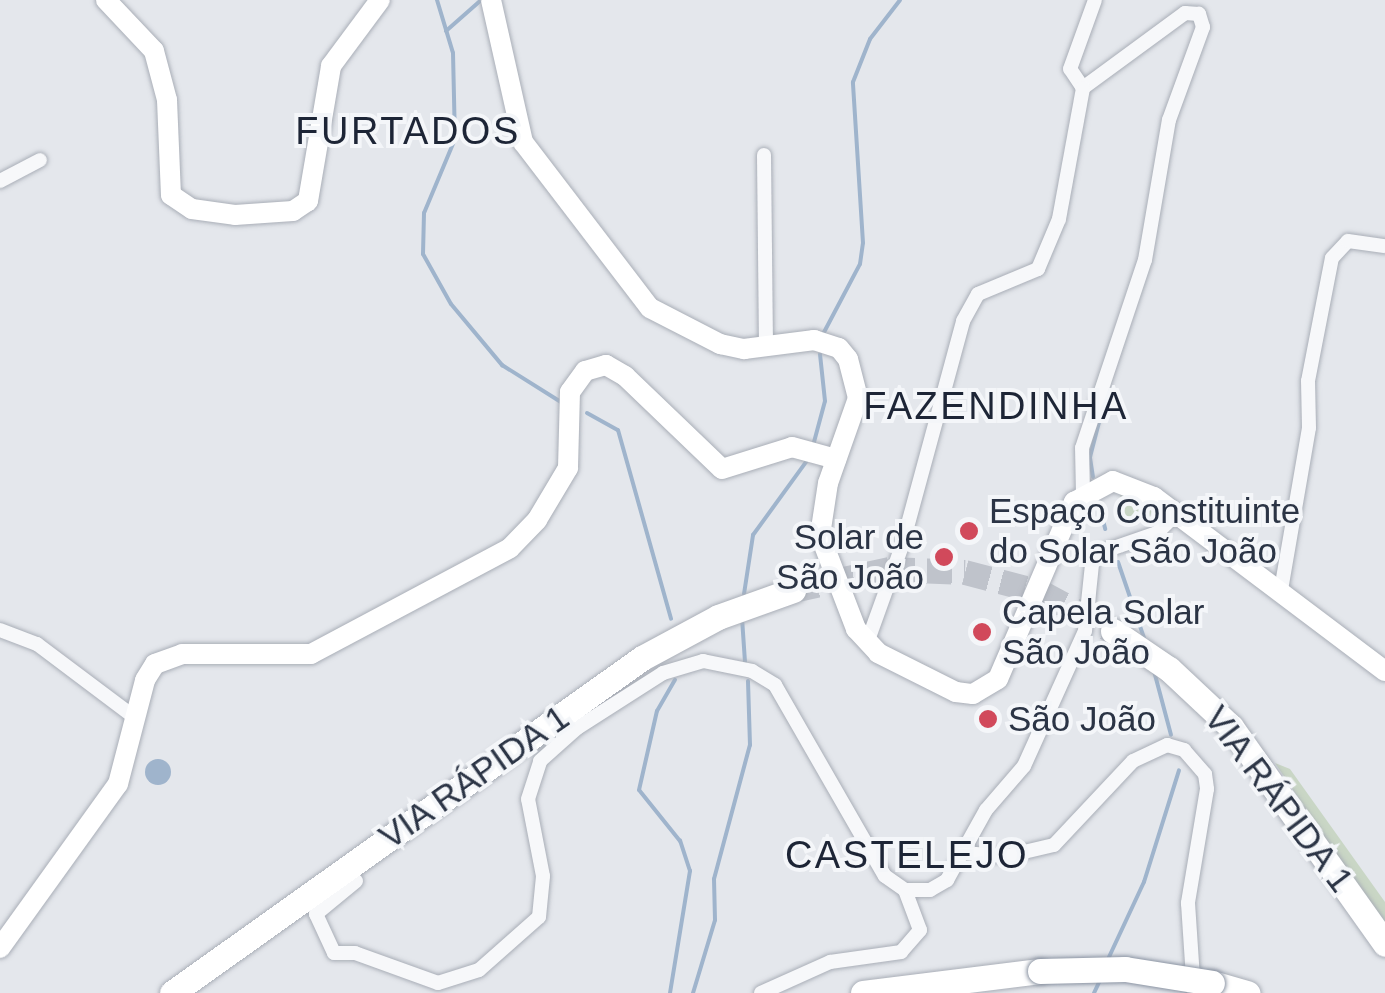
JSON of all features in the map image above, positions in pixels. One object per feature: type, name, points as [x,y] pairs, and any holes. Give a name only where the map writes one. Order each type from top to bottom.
[{"type":"highway","name":"VIA RÁPIDA 1","points":[[172,993],[642,658],[718,617],[793,590]]},
{"type":"highway","name":"VIA RÁPIDA 1","points":[[1112,631],[1169,670],[1231,727],[1385,944]]},
{"type":"highway","points":[[863,993],[1040,971],[1126,968],[1203,988],[1248,993]]},
{"type":"main road","points":[[106,0],[154,51],[167,100],[171,195],[192,209],[235,215],[293,211],[308,201],[331,66],[380,0]]},
{"type":"main road","points":[[491,0],[515,120],[551,187],[666,321],[720,344],[766,348],[814,340],[839,348],[848,359],[858,398],[836,459],[820,535],[846,608],[867,643],[956,692],[973,694],[998,680],[1083,494],[1121,482],[1177,514],[1385,672]]},
{"type":"main road","points":[[0,948],[118,784],[145,680],[168,655],[312,654],[518,542],[568,468],[570,392],[596,366],[625,376],[722,469],[792,447],[836,459]]},
{"type":"street","points":[[1083,88],[1070,69],[1095,0]]},
{"type":"street","points":[[867,643],[902,546],[962,321],[978,294],[1038,269],[1059,219],[1083,88],[1185,13],[1199,14],[1203,27],[1155,183],[1145,260],[1082,448],[1083,494]]},
{"type":"street","points":[[764,155],[766,348]]},
{"type":"street","points":[[0,181],[40,160]]},
{"type":"street","points":[[1281,590],[1309,428],[1308,381],[1332,258],[1348,241],[1385,246]]},
{"type":"street","points":[[906,890],[940,885],[1024,766],[1085,631],[1088,563],[1101,548],[1157,533],[1177,514]]},
{"type":"street","points":[[0,630],[37,644],[137,719]]},
{"type":"street","points":[[356,881],[316,914],[334,954],[356,953],[438,983],[479,970],[539,917],[544,898],[528,799],[547,753],[663,674],[720,661],[763,676],[789,701],[885,876],[906,890],[920,930],[902,952],[830,962],[762,993]]},
{"type":"street","points":[[960,854],[1006,856],[1054,845],[1133,761],[1167,744],[1184,750],[1204,774],[1207,788],[1188,904],[1203,988]]},
{"type":"green space","points":[[1120,491],[1153,507],[1149,520],[1123,524]]},
{"type":"green space","points":[[1275,763],[1290,769],[1385,902],[1385,928]]},
{"type":"water","points":[[158,759],[168,762],[168,782],[158,785],[148,782],[145,772],[148,762]]},
{"type":"waterway","points":[[437,0],[453,53],[455,139],[424,213],[423,254],[451,304],[502,365],[561,402]]},
{"type":"waterway","points":[[822,336],[860,264],[863,243],[853,82],[870,39],[900,0]]},
{"type":"waterway","points":[[446,31],[480,1]]},
{"type":"waterway","points":[[814,442],[825,401],[820,354]]},
{"type":"waterway","points":[[1093,477],[1090,457],[1104,403]]},
{"type":"waterway","points":[[587,413],[618,430],[671,619]]},
{"type":"waterway","points":[[744,594],[753,535],[806,462]]},
{"type":"waterway","points":[[1097,496],[1105,529]]},
{"type":"waterway","points":[[1118,562],[1144,638]]},
{"type":"waterway","points":[[742,618],[745,662]]},
{"type":"waterway","points":[[1154,671],[1171,735]]},
{"type":"waterway","points":[[670,993],[690,871],[680,841],[639,790],[657,711],[675,680]]},
{"type":"waterway","points":[[693,993],[715,920],[714,879],[750,745],[748,681]]},
{"type":"waterway","points":[[1109,957],[1144,882],[1179,770]]},
{"type":"waterway","points":[[1094,993],[1100,980]]},
{"type":"tunnel","points":[[793,590],[890,569],[965,572],[1041,592],[1113,631]]},
{"type":"place","name":"Espaço Constituinte do Solar São João","points":[[969,531]]},
{"type":"place","name":"Solar de São João","points":[[944,557]]},
{"type":"place","name":"Capela Solar São João","points":[[982,632]]},
{"type":"place","name":"São João","points":[[988,719]]},
{"type":"district","name":"FURTADOS","points":[[408,132]]},
{"type":"district","name":"FAZENDINHA","points":[[996,407]]},
{"type":"district","name":"CASTELEJO","points":[[907,856]]}]
